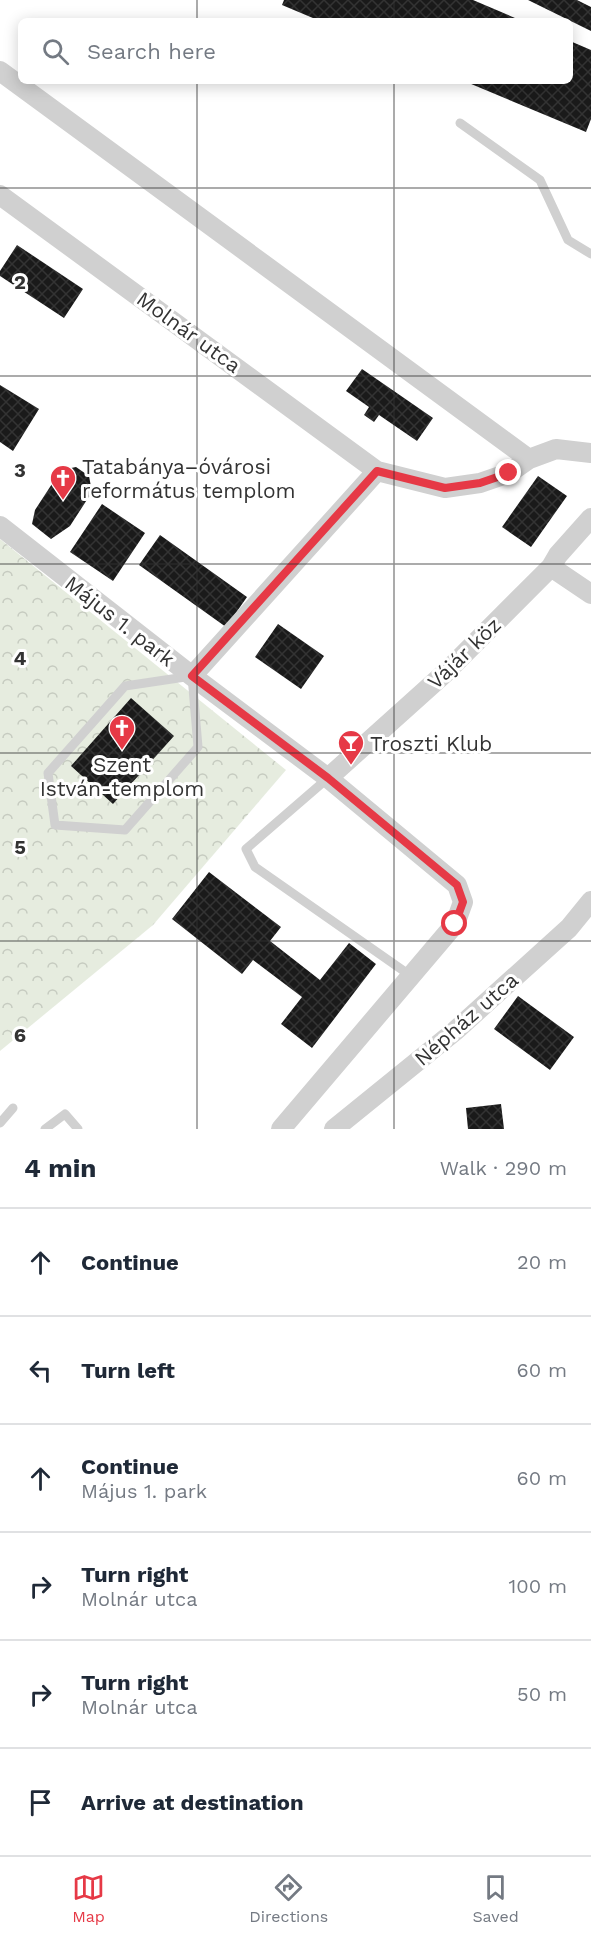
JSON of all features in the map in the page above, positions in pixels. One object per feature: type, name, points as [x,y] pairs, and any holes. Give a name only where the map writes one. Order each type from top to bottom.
[{"type":"street","points":[[0,71],[529,459]]},
{"type":"street","name":"Molnár utca","points":[[0,195],[377,471],[445,488],[480,483],[509,473],[529,459],[556,449],[591,453]]},
{"type":"street","points":[[192,676],[377,471]]},
{"type":"street","name":"Vájár köz","points":[[328,778],[446,672],[551,567],[558,555],[591,518]]},
{"type":"street","name":"Május 1. park","points":[[0,526],[192,676],[328,778],[457,885],[463,902],[455,924],[281,1129]]},
{"type":"street","points":[[551,567],[591,594]]},
{"type":"street","name":"Népház utca","points":[[334,1129],[454,1031],[569,928],[591,901]]},
{"type":"lane","points":[[460,123],[540,180],[568,240],[591,254]]},
{"type":"lane","points":[[192,676],[198,747],[125,830],[55,825],[48,773],[125,686],[192,676]]},
{"type":"lane","points":[[328,778],[246,849],[255,867],[411,976]]},
{"type":"lane","points":[[0,1123],[13,1108]]},
{"type":"lane","points":[[45,1129],[65,1114],[78,1129]]},
{"type":"green space","points":[[0,539],[286,770],[153,925],[0,1051]]},
{"type":"building","points":[[284,0],[473,0],[515,18],[313,18],[282,5]]},
{"type":"building","points":[[528,0],[577,0],[591,7],[591,31],[573,22],[573,18],[565,18]]},
{"type":"building","points":[[573,42],[591,50],[591,119],[586,132],[471,84],[573,84]]},
{"type":"building","points":[[17,245],[83,289],[64,318],[0,276],[0,271]]},
{"type":"building","points":[[362,369],[433,418],[417,441],[379,415],[374,422],[364,415],[369,407],[346,391]]},
{"type":"building","points":[[0,385],[39,409],[13,451],[0,442]]},
{"type":"building","name":"Tatabánya–óvárosi református templom","points":[[76,467],[89,476],[92,492],[70,526],[51,539],[32,524],[35,510],[61,470]]},
{"type":"building","points":[[538,476],[567,496],[531,547],[502,527]]},
{"type":"building","points":[[102,504],[145,533],[113,581],[70,552]]},
{"type":"building","points":[[160,535],[247,597],[226,627],[139,565]]},
{"type":"building","points":[[278,624],[324,656],[301,689],[255,657]]},
{"type":"building","name":"Szent István-templom","points":[[131,698],[174,736],[113,804],[71,766]]},
{"type":"building","points":[[209,872],[281,927],[270,941],[320,980],[349,943],[376,964],[312,1048],[281,1024],[302,997],[253,960],[242,974],[172,919]]},
{"type":"building","points":[[518,996],[574,1037],[550,1070],[494,1029]]},
{"type":"building","points":[[501,1104],[504,1129],[468,1129],[466,1108]]},
{"type":"place","name":"Tatabánya–óvárosi református templom","points":[[63,501]]},
{"type":"place","name":"Szent István-templom","points":[[122,751]]},
{"type":"place","name":"Troszti Klub","points":[[351,766]]},
{"type":"route","points":[[455,924],[463,902],[457,885],[328,778],[192,676],[377,471],[445,488],[480,483],[509,473]]}]
